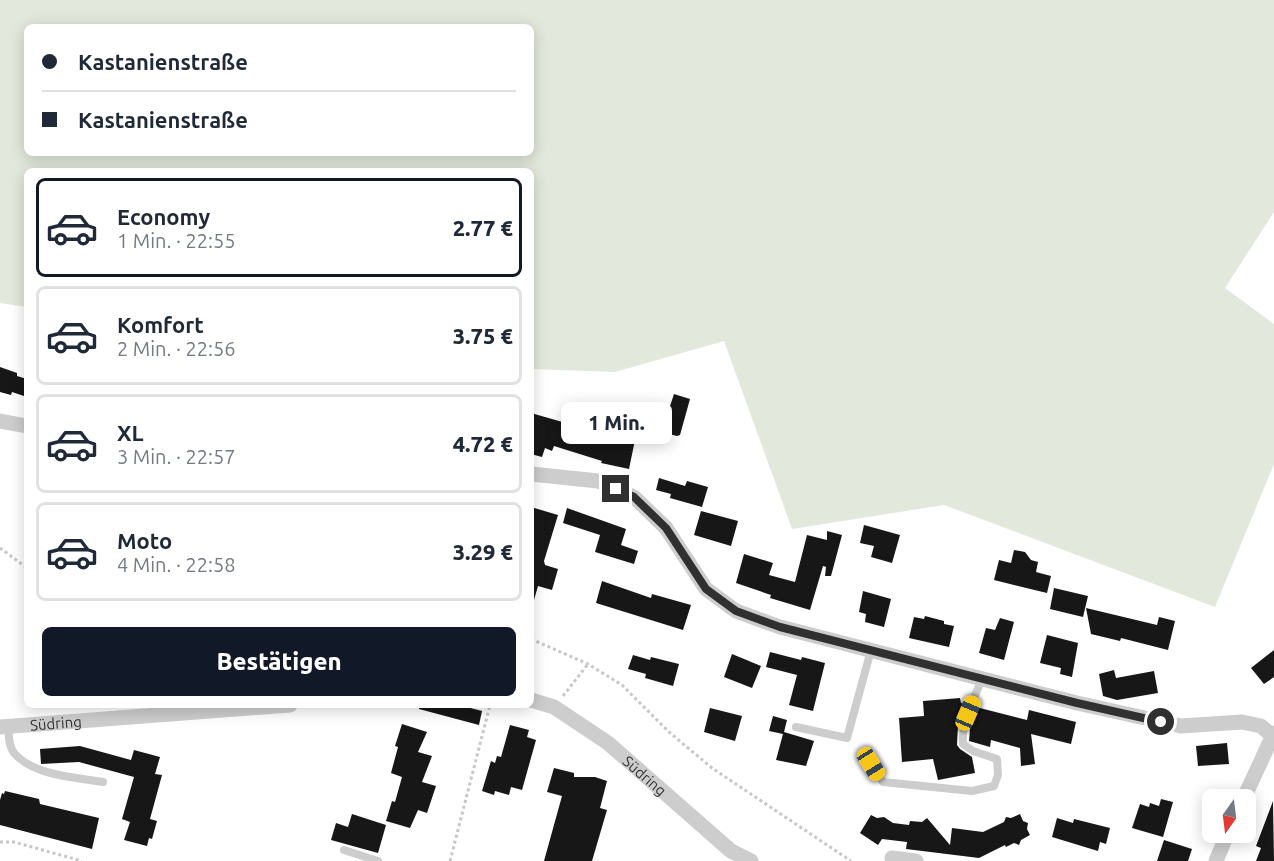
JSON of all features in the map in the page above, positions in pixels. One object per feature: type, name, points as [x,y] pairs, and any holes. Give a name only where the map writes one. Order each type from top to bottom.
[{"type":"street","points":[[0,421],[24,425]]},
{"type":"street","points":[[534,474],[598,481],[634,497],[666,528],[706,589],[736,611],[780,627],[1077,703],[1181,726],[1242,722],[1261,726],[1273,734],[1248,789]]},
{"type":"street","name":"Südring","points":[[534,701],[554,707],[609,743],[731,851],[752,861]]},
{"type":"street","name":"Südring","points":[[4,726],[249,708]]},
{"type":"street","points":[[1216,861],[1223,843]]},
{"type":"street","points":[[892,858],[916,861]]},
{"type":"lane","points":[[796,727],[847,738],[871,650]]},
{"type":"lane","points":[[871,764],[883,782],[972,791],[994,786],[998,775],[997,759],[973,751],[963,744],[962,734],[968,713],[982,678]]},
{"type":"lane","points":[[4,726],[13,752],[25,761],[40,769],[103,782]]},
{"type":"lane","points":[[344,850],[378,861]]},
{"type":"path","points":[[0,548],[24,566]]},
{"type":"path","points":[[534,640],[588,664],[622,685],[669,732],[712,768],[851,861]]},
{"type":"path","points":[[554,707],[588,664]]},
{"type":"path","points":[[450,861],[489,708]]},
{"type":"path","points":[[0,842],[14,842],[82,861]]},
{"type":"shaded area","points":[[0,0],[1274,0],[1274,212],[1225,288],[1274,324],[1274,464],[1215,607],[944,505],[792,529],[724,341],[615,372],[534,369],[534,168],[24,168],[24,307],[0,303]]},
{"type":"building","points":[[0,367],[24,378],[24,396],[12,392],[11,395],[0,392]]},
{"type":"building","points":[[674,394],[690,399],[680,435],[661,432],[659,439],[647,435],[653,414],[666,418]]},
{"type":"building","points":[[534,414],[608,435],[608,433],[635,440],[629,469],[601,463],[602,461],[554,446],[552,451],[545,448],[542,457],[534,455]]},
{"type":"building","points":[[659,478],[685,486],[687,481],[708,487],[702,507],[670,498],[671,494],[656,490]]},
{"type":"building","points":[[534,508],[558,515],[544,561],[545,565],[558,569],[552,590],[538,586],[534,600]]},
{"type":"building","points":[[567,508],[626,529],[621,545],[638,551],[634,564],[595,552],[600,535],[563,523]]},
{"type":"building","points":[[701,511],[738,521],[731,546],[694,535]]},
{"type":"building","points":[[864,525],[900,535],[892,563],[871,557],[874,546],[860,543]]},
{"type":"building","points":[[827,531],[842,535],[831,576],[825,576],[826,567],[823,566],[810,610],[770,598],[771,595],[736,583],[744,554],[773,563],[769,575],[795,582],[807,535],[827,540]]},
{"type":"building","points":[[1014,550],[1025,552],[1031,560],[1038,562],[1036,572],[1051,576],[1047,593],[994,580],[999,560],[1011,563]]},
{"type":"building","points":[[602,581],[651,598],[652,594],[691,605],[683,630],[596,603]]},
{"type":"building","points":[[1054,588],[1088,596],[1083,617],[1050,609]]},
{"type":"building","points":[[863,591],[891,599],[884,627],[865,622],[866,614],[859,612]]},
{"type":"building","points":[[1086,608],[1157,625],[1159,617],[1175,621],[1168,650],[1121,638],[1120,641],[1091,634]]},
{"type":"building","points":[[925,616],[954,626],[949,647],[909,638],[914,617],[924,619]]},
{"type":"building","points":[[1000,618],[1014,622],[1004,660],[979,653],[986,628],[995,630]]},
{"type":"building","points":[[1047,635],[1078,643],[1072,677],[1060,674],[1061,668],[1040,663]]},
{"type":"building","points":[[1274,650],[1274,677],[1264,684],[1251,668]]},
{"type":"building","points":[[770,652],[825,663],[813,711],[789,705],[797,675],[766,667]]},
{"type":"building","points":[[732,654],[761,666],[752,688],[724,677]]},
{"type":"building","points":[[633,655],[679,664],[673,686],[645,678],[646,674],[628,669]]},
{"type":"building","points":[[1114,670],[1116,678],[1154,671],[1158,693],[1117,700],[1103,696],[1099,674]]},
{"type":"building","points":[[960,698],[961,703],[965,704],[958,726],[957,745],[972,757],[975,773],[938,780],[933,759],[902,762],[899,718],[924,716],[923,701]]},
{"type":"building","points":[[976,707],[1027,720],[1029,710],[1076,722],[1071,744],[1031,734],[1035,764],[1021,766],[1020,748],[991,740],[990,747],[969,741]]},
{"type":"building","points":[[470,708],[482,711],[479,725],[419,709]]},
{"type":"building","points":[[710,708],[742,716],[735,741],[704,732]]},
{"type":"building","points":[[773,716],[787,720],[784,732],[814,741],[806,766],[776,760],[783,734],[769,731]]},
{"type":"building","points":[[402,724],[427,732],[418,752],[432,756],[422,782],[436,786],[427,813],[418,810],[410,828],[386,821],[392,801],[395,802],[402,777],[391,773],[398,747],[395,746]]},
{"type":"building","points":[[510,725],[529,730],[527,737],[536,740],[522,790],[511,787],[509,795],[495,791],[494,795],[482,791],[491,761],[495,763],[497,756],[501,757]]},
{"type":"building","points":[[1227,743],[1229,764],[1198,766],[1196,746]]},
{"type":"building","points":[[80,746],[131,760],[134,750],[160,757],[155,774],[162,775],[150,819],[157,821],[152,839],[149,838],[147,846],[124,840],[130,822],[122,819],[134,777],[79,762],[41,764],[40,749]]},
{"type":"building","points":[[554,768],[574,773],[574,777],[595,777],[607,781],[600,808],[607,810],[592,861],[544,861],[562,796],[547,792]]},
{"type":"building","points":[[5,791],[39,799],[40,804],[99,818],[92,849],[0,825],[0,800]]},
{"type":"building","points":[[1161,799],[1173,802],[1163,837],[1132,828],[1140,804],[1149,807],[1150,803],[1159,806]]},
{"type":"building","points":[[1273,801],[1274,861],[1256,861],[1261,848],[1256,846]]},
{"type":"building","points":[[352,814],[386,825],[378,853],[331,840],[336,823],[348,827]]},
{"type":"building","points":[[1020,814],[1023,821],[1028,823],[1027,829],[1030,835],[1021,840],[1019,845],[1014,843],[1006,847],[1005,845],[979,858],[906,849],[907,842],[882,839],[878,845],[860,833],[871,815],[877,818],[884,817],[893,823],[909,825],[910,821],[922,822],[927,818],[950,845],[952,828],[983,832],[1004,822],[1006,817],[1011,818]]},
{"type":"building","points":[[1057,818],[1073,823],[1074,819],[1110,828],[1106,844],[1100,842],[1098,851],[1052,837]]},
{"type":"building","points":[[1164,840],[1192,849],[1188,861],[1157,861]]},
{"type":"route","points":[[616,489],[634,497],[666,528],[706,589],[736,611],[780,627],[1077,703],[1161,722]]}]
